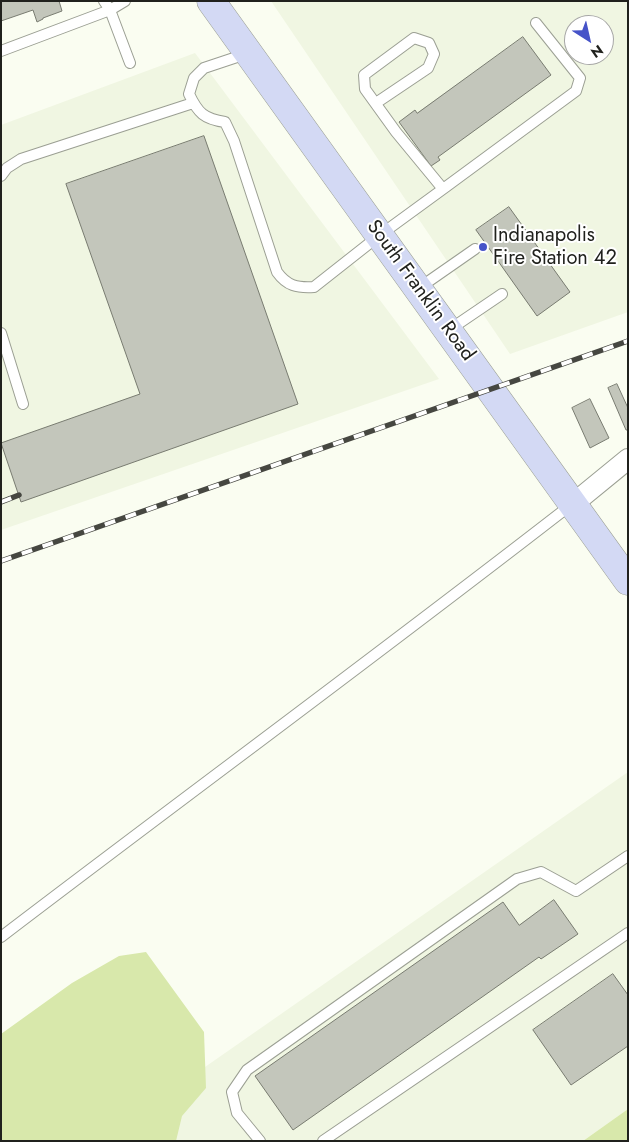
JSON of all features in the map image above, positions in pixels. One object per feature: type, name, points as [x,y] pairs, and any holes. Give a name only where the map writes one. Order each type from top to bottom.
[{"type":"main road","name":"South Franklin Road","points":[[211,1],[628,581]]},
{"type":"street","points":[[573,504],[628,459]]},
{"type":"lane","points":[[1,51],[107,6],[125,1]]},
{"type":"lane","points":[[107,6],[130,63]]},
{"type":"lane","points":[[248,53],[204,68],[194,78],[189,94],[196,108],[204,116],[216,121],[225,122],[234,141],[277,272],[291,286],[301,288],[314,287],[380,235],[576,91],[580,78],[536,23]]},
{"type":"lane","points":[[376,103],[428,68],[434,54],[429,43],[414,38],[364,76],[365,89],[396,132],[442,189]]},
{"type":"lane","points":[[1,176],[6,168],[22,159],[193,103]]},
{"type":"lane","points":[[418,289],[475,249]]},
{"type":"lane","points":[[448,331],[502,294]]},
{"type":"lane","points":[[1,333],[23,404]]},
{"type":"lane","points":[[1,937],[573,504]]},
{"type":"lane","points":[[260,1141],[236,1113],[232,1092],[247,1070],[517,878],[541,872],[576,890],[628,856]]},
{"type":"lane","points":[[323,1141],[628,933]]},
{"type":"shaded area","points":[[271,1],[628,1],[628,312],[510,354]]},
{"type":"shaded area","points":[[195,53],[439,379],[1,530],[1,125]]},
{"type":"shaded area","points":[[628,772],[628,1109],[583,1141],[143,1141],[129,1120]]},
{"type":"green space","points":[[146,952],[204,1032],[206,1088],[182,1116],[176,1141],[1,1141],[1,1034],[72,983],[119,956]]},
{"type":"green space","points":[[628,1109],[628,1141],[583,1141]]},
{"type":"building","points":[[1,1],[59,1],[62,11],[37,22],[33,10],[1,21]]},
{"type":"building","points":[[523,37],[551,75],[438,157],[440,160],[431,166],[399,122],[415,110],[417,113]]},
{"type":"building","points":[[204,136],[298,404],[21,502],[1,443],[140,394],[66,184]]},
{"type":"building","points":[[509,207],[570,292],[537,316],[476,230]]},
{"type":"building","points":[[617,384],[628,408],[628,430],[626,430],[608,388]]},
{"type":"building","points":[[590,399],[609,438],[590,448],[572,408]]},
{"type":"building","points":[[554,900],[578,934],[541,959],[539,957],[293,1130],[255,1076],[503,902],[519,925]]},
{"type":"building","points":[[613,974],[628,995],[628,1046],[571,1085],[533,1030]]},
{"type":"railway","points":[[1,561],[628,341]]},
{"type":"railway","points":[[1,502],[19,495]]},
{"type":"place","name":"Indianapolis Fire Station 42","points":[[483,247]]}]
